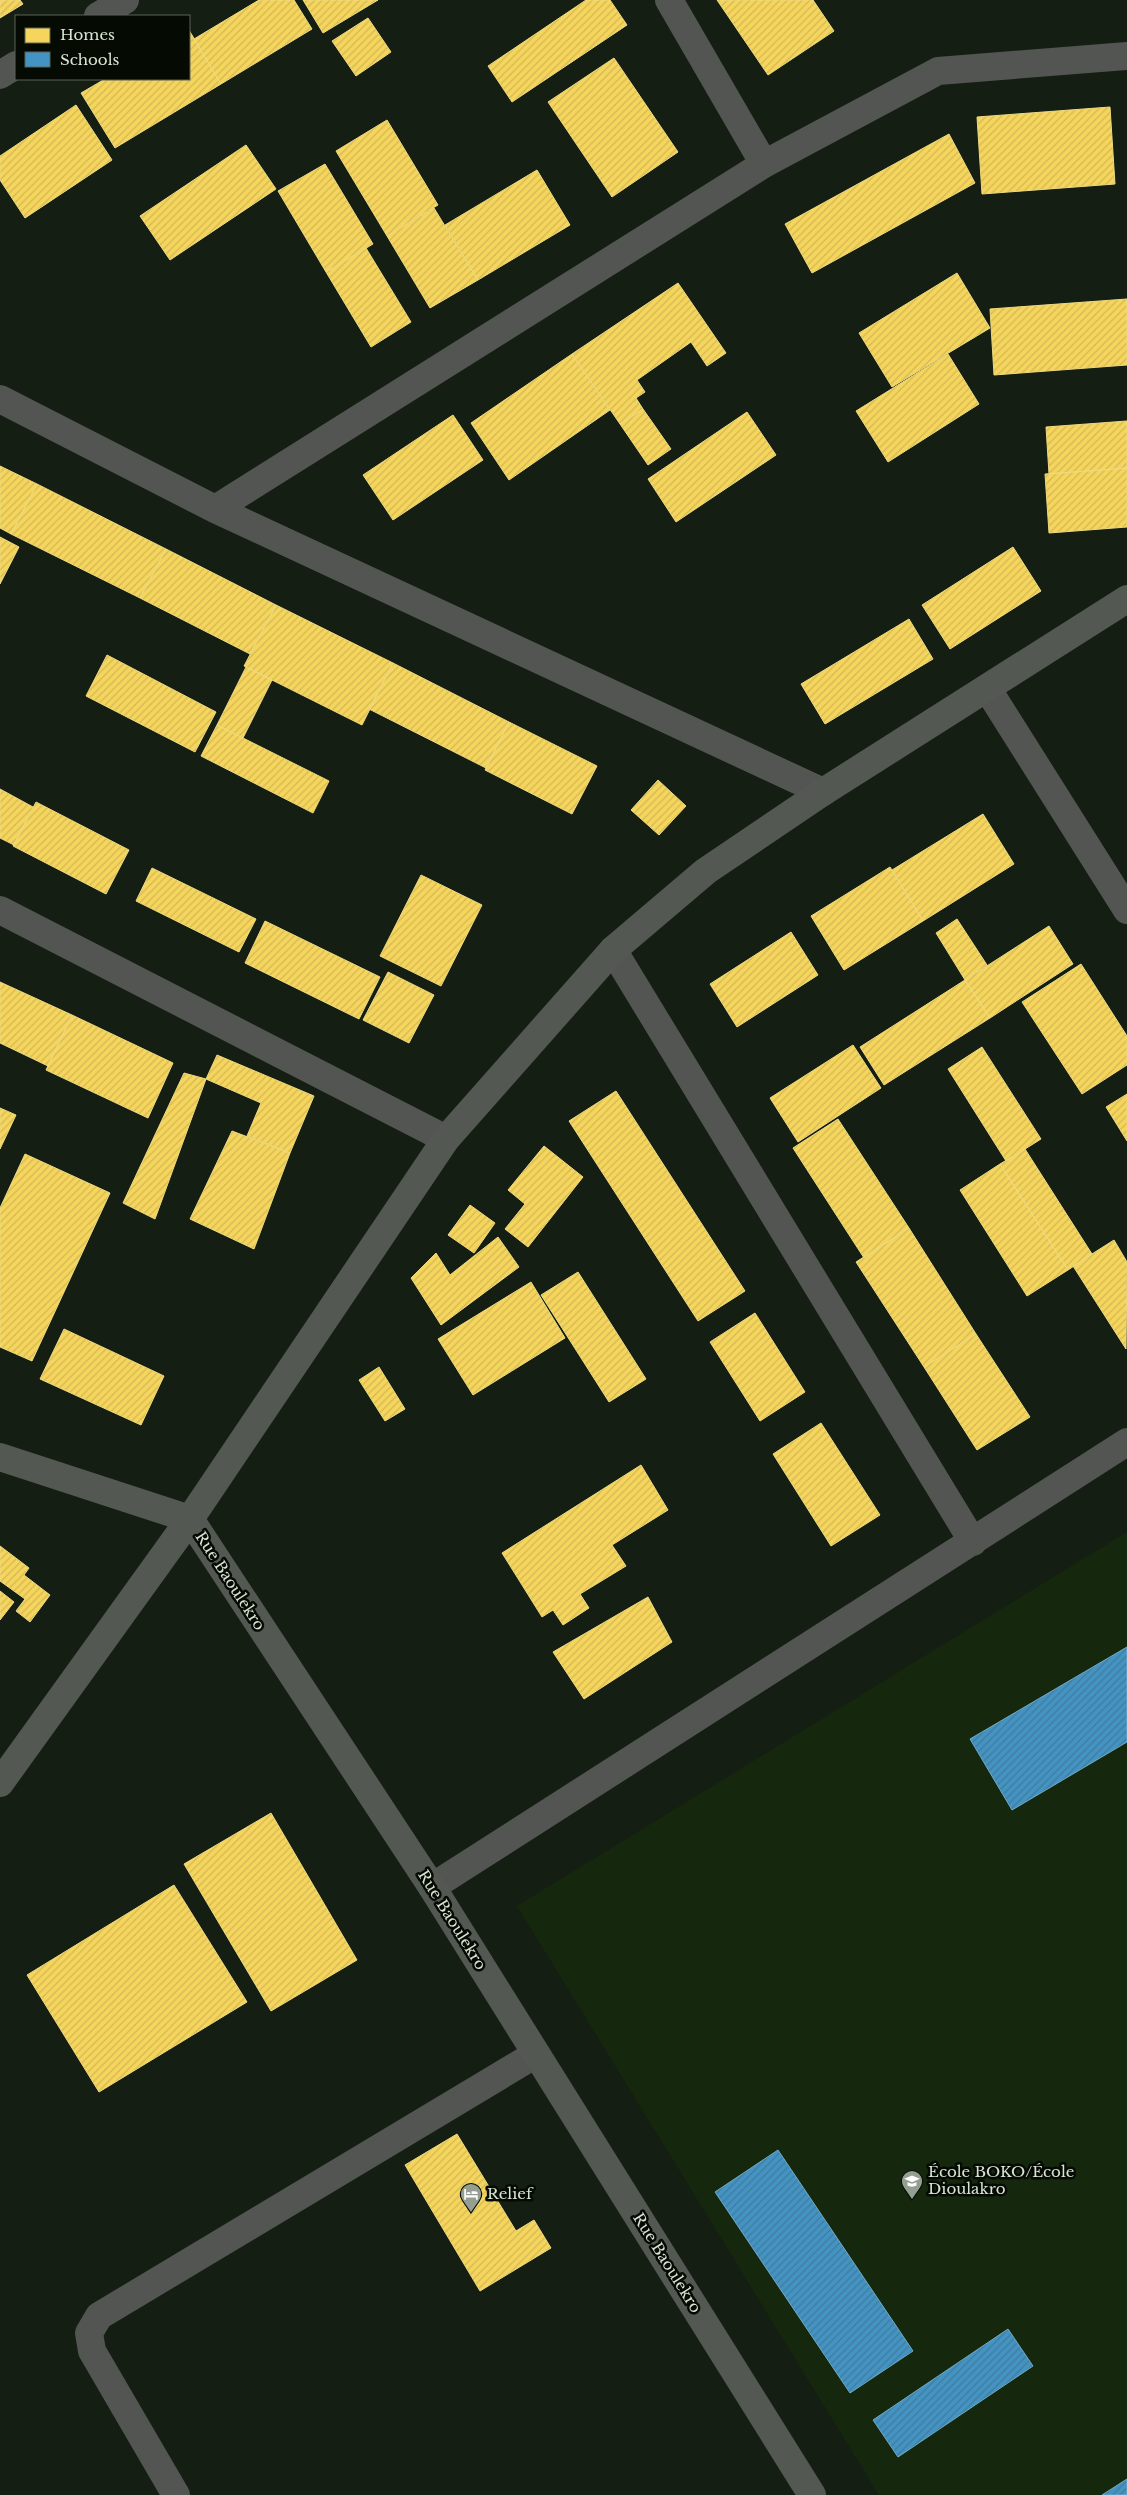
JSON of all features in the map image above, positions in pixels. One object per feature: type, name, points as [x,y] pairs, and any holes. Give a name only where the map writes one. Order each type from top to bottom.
[{"type":"street","points":[[100,15],[125,0]]},
{"type":"street","points":[[669,0],[764,164]]},
{"type":"street","points":[[215,509],[764,164],[938,71],[1127,56]]},
{"type":"street","points":[[0,75],[15,66]]},
{"type":"street","points":[[0,399],[215,509],[823,792]]},
{"type":"street","points":[[0,1783],[190,1519],[446,1140],[613,950],[706,871],[823,792],[1127,599]]},
{"type":"street","points":[[987,688],[1127,910]]},
{"type":"street","points":[[0,910],[446,1140]]},
{"type":"street","points":[[613,950],[973,1542]]},
{"type":"street","points":[[432,1886],[1127,1442]]},
{"type":"street","name":"Rue Baoulekro","points":[[0,1457],[190,1519],[432,1886],[812,2495]]},
{"type":"street","points":[[176,2495],[92,2351],[89,2333],[99,2316],[536,2054]]},
{"type":"shaded area","name":"École BOKO/École Dioulakro","points":[[1127,1532],[1127,2495],[879,2495],[517,1906]]},
{"type":"building: Homes","points":[[0,0],[20,0],[23,4],[0,18]]},
{"type":"building: Homes","points":[[259,0],[294,0],[312,29],[221,84],[194,39]]},
{"type":"building: Homes","points":[[303,0],[378,0],[323,33]]},
{"type":"building: Homes","points":[[586,0],[610,0],[627,25],[512,102],[488,66]]},
{"type":"building: Homes","points":[[717,0],[813,0],[834,31],[768,75]]},
{"type":"building: Homes","points":[[368,18],[391,52],[356,76],[332,41]]},
{"type":"building: Homes","points":[[190,32],[221,84],[115,148],[81,93],[103,80],[190,80]]},
{"type":"building: Homes","points":[[614,58],[678,152],[612,197],[548,102]]},
{"type":"building: Homes","points":[[76,105],[112,160],[25,218],[0,180],[0,156]]},
{"type":"building: Homes","points":[[1110,107],[1115,184],[982,194],[977,117]]},
{"type":"building: Homes","points":[[387,120],[438,205],[387,236],[336,151]]},
{"type":"building: Homes","points":[[949,134],[975,183],[812,273],[785,224]]},
{"type":"building: Homes","points":[[246,145],[276,189],[170,260],[140,216]]},
{"type":"building: Homes","points":[[325,164],[373,244],[326,272],[278,191]]},
{"type":"building: Homes","points":[[537,170],[570,225],[478,280],[445,225]]},
{"type":"building: Homes","points":[[434,208],[478,280],[430,308],[387,236]]},
{"type":"building: Homes","points":[[366,248],[411,322],[371,347],[326,272]]},
{"type":"building: Homes","points":[[957,273],[990,328],[892,387],[859,333]]},
{"type":"building: Homes","points":[[678,283],[726,353],[707,366],[691,342],[637,380],[645,392],[636,398],[643,409],[620,424],[572,354]]},
{"type":"building: Homes","points":[[1127,299],[1127,365],[994,375],[990,309]]},
{"type":"building: Homes","points":[[572,354],[610,410],[509,480],[471,423]]},
{"type":"building: Homes","points":[[948,354],[979,404],[888,462],[856,411]]},
{"type":"building: Homes","points":[[643,409],[671,449],[648,465],[620,424]]},
{"type":"building: Homes","points":[[747,412],[776,455],[676,522],[648,479]]},
{"type":"building: Homes","points":[[453,415],[483,460],[393,520],[363,475]]},
{"type":"building: Homes","points":[[1127,421],[1127,468],[1049,474],[1046,427]]},
{"type":"building: Homes","points":[[0,466],[37,484],[11,534],[0,528]]},
{"type":"building: Homes","points":[[1127,468],[1127,527],[1049,533],[1045,474]]},
{"type":"building: Homes","points":[[37,484],[166,549],[140,598],[11,534]]},
{"type":"building: Homes","points":[[0,537],[19,547],[0,584]]},
{"type":"building: Homes","points":[[1013,547],[1041,591],[950,649],[922,605]]},
{"type":"building: Homes","points":[[166,549],[276,605],[250,654],[140,598]]},
{"type":"building: Homes","points":[[276,605],[393,663],[362,725],[244,666]]},
{"type":"building: Homes","points":[[909,619],[933,659],[825,724],[801,684]]},
{"type":"building: Homes","points":[[107,655],[216,712],[195,752],[86,696]]},
{"type":"building: Homes","points":[[393,663],[509,722],[486,768],[369,709]]},
{"type":"building: Homes","points":[[246,667],[272,680],[243,738],[217,725]]},
{"type":"building: Homes","points":[[509,722],[597,766],[572,814],[485,770]]},
{"type":"building: Homes","points":[[217,725],[329,781],[313,813],[201,756]]},
{"type":"building: Homes","points":[[658,780],[686,806],[659,835],[631,810]]},
{"type":"building: Homes","points":[[0,789],[33,807],[14,845],[0,838]]},
{"type":"building: Homes","points":[[36,802],[129,850],[106,894],[13,846]]},
{"type":"building: Homes","points":[[983,814],[1014,864],[923,921],[892,870]]},
{"type":"building: Homes","points":[[890,867],[923,921],[844,970],[811,916]]},
{"type":"building: Homes","points":[[152,868],[256,919],[239,952],[136,901]]},
{"type":"building: Homes","points":[[421,875],[482,905],[441,986],[380,956]]},
{"type":"building: Homes","points":[[957,919],[987,965],[965,980],[936,933]]},
{"type":"building: Homes","points":[[265,921],[380,977],[359,1019],[245,963]]},
{"type":"building: Homes","points":[[1049,926],[1073,964],[990,1018],[965,980]]},
{"type":"building: Homes","points":[[791,932],[818,975],[737,1027],[710,984]]},
{"type":"building: Homes","points":[[1081,964],[1127,1036],[1127,1065],[1082,1094],[1022,1002]]},
{"type":"building: Homes","points":[[388,972],[434,995],[409,1043],[363,1020]]},
{"type":"building: Homes","points":[[965,980],[990,1018],[884,1085],[860,1047]]},
{"type":"building: Homes","points":[[0,982],[72,1015],[48,1066],[0,1043]]},
{"type":"building: Homes","points":[[72,1015],[173,1063],[148,1118],[46,1070]]},
{"type":"building: Homes","points":[[853,1045],[881,1088],[798,1142],[770,1098]]},
{"type":"building: Homes","points":[[982,1047],[1041,1139],[1006,1161],[948,1069]]},
{"type":"building: Homes","points":[[217,1055],[314,1096],[290,1153],[247,1136],[261,1103],[206,1079]]},
{"type":"building: Homes","points":[[184,1073],[206,1079],[155,1219],[123,1203]]},
{"type":"building: Homes","points":[[616,1091],[745,1291],[698,1321],[569,1121]]},
{"type":"building: Homes","points":[[1127,1094],[1127,1141],[1106,1107]]},
{"type":"building: Homes","points":[[0,1108],[16,1115],[0,1149]]},
{"type":"building: Homes","points":[[838,1119],[909,1228],[864,1258],[793,1148]]},
{"type":"building: Homes","points":[[232,1131],[290,1153],[254,1249],[190,1219]]},
{"type":"building: Homes","points":[[544,1146],[583,1177],[528,1247],[505,1229],[525,1204],[508,1190]]},
{"type":"building: Homes","points":[[1025,1149],[1092,1254],[1068,1270],[1000,1164]]},
{"type":"building: Homes","points":[[25,1154],[110,1193],[32,1361],[0,1347],[0,1208]]},
{"type":"building: Homes","points":[[1000,1164],[1068,1270],[1027,1296],[960,1190]]},
{"type":"building: Homes","points":[[470,1205],[495,1223],[474,1253],[448,1235]]},
{"type":"building: Homes","points":[[909,1228],[976,1334],[924,1367],[856,1262]]},
{"type":"building: Homes","points":[[498,1237],[519,1267],[441,1325],[411,1278],[436,1253],[450,1275]]},
{"type":"building: Homes","points":[[1114,1240],[1127,1262],[1126,1349],[1073,1266]]},
{"type":"building: Homes","points":[[578,1272],[646,1379],[609,1402],[541,1295]]},
{"type":"building: Homes","points":[[531,1282],[565,1338],[473,1395],[438,1339]]},
{"type":"building: Homes","points":[[755,1313],[805,1392],[760,1421],[710,1342]]},
{"type":"building: Homes","points":[[64,1329],[164,1376],[141,1425],[40,1379]]},
{"type":"building: Homes","points":[[976,1334],[1030,1417],[977,1450],[924,1367]]},
{"type":"building: Homes","points":[[379,1367],[405,1409],[385,1421],[359,1380]]},
{"type":"building: Homes","points":[[821,1423],[880,1515],[831,1546],[773,1454]]},
{"type":"building: Homes","points":[[641,1465],[668,1510],[612,1545],[626,1566],[580,1594],[589,1608],[563,1625],[553,1610],[542,1617],[502,1553]]},
{"type":"building: Homes","points":[[0,1546],[29,1568],[24,1575],[50,1595],[30,1622],[16,1611],[25,1599],[0,1581]]},
{"type":"building: Homes","points":[[0,1591],[14,1602],[0,1620]]},
{"type":"building: Homes","points":[[648,1597],[672,1642],[584,1699],[553,1652]]},
{"type":"building: Homes","points":[[271,1813],[357,1960],[271,2011],[184,1864]]},
{"type":"building: Homes","points":[[174,1885],[247,2002],[99,2092],[27,1975]]},
{"type":"building: Homes","points":[[457,2134],[516,2231],[534,2220],[551,2248],[480,2291],[405,2165]]},
{"type":"building: Schools","points":[[1127,1647],[1127,1742],[1012,1810],[970,1739]]},
{"type":"building: Schools","points":[[778,2150],[913,2351],[850,2393],[715,2192]]},
{"type":"building: Schools","points":[[1008,2329],[1033,2366],[898,2457],[873,2420]]},
{"type":"building: Schools","points":[[1127,2479],[1127,2495],[1102,2495]]},
{"type":"place","name":"École BOKO/École Dioulakro","points":[[912,2200]]},
{"type":"place","name":"Relief","points":[[471,2213]]}]
